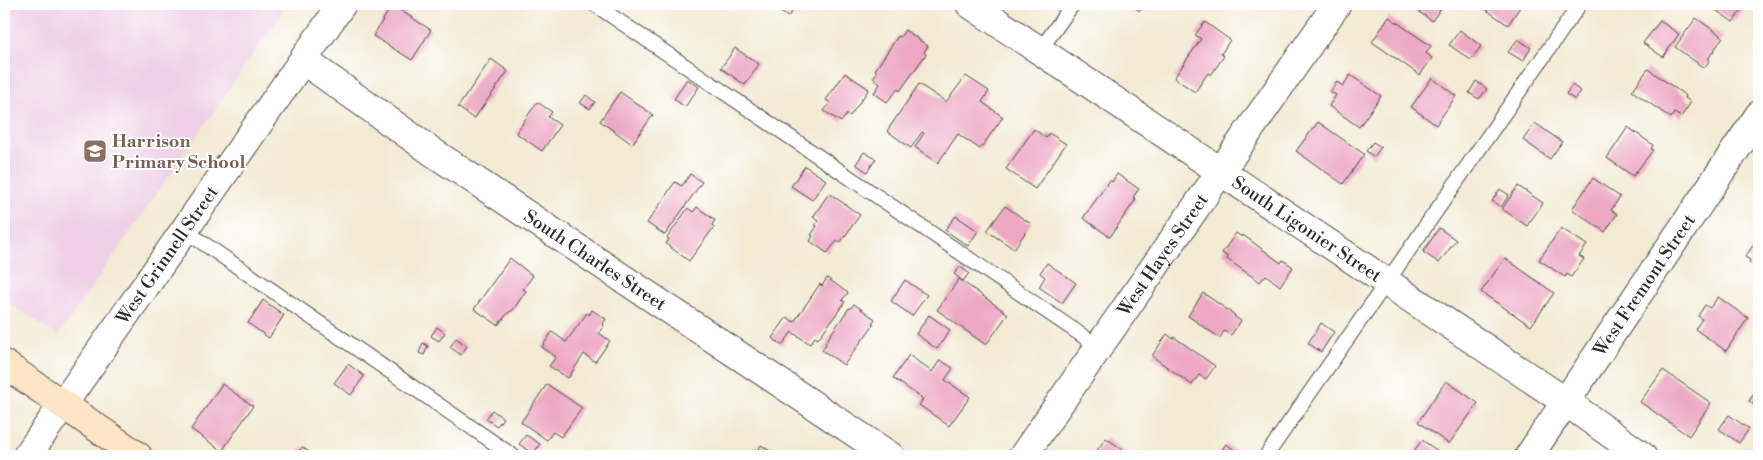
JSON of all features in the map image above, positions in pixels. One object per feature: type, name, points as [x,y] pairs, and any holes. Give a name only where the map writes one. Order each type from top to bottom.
[{"type":"street","name":"West Grinnell Street","points":[[27,456],[342,4]]},
{"type":"street","name":"South Ligonier Street","points":[[970,4],[1566,402],[1642,456]]},
{"type":"street","name":"West Hayes Street","points":[[1023,456],[1337,4]]},
{"type":"street","name":"South Charles Street","points":[[304,60],[434,153],[890,456]]},
{"type":"street","name":"West Fremont Street","points":[[1529,456],[1759,115]]},
{"type":"street","points":[[4,364],[138,456]]},
{"type":"lane","points":[[594,4],[1099,347]]},
{"type":"lane","points":[[1040,50],[1073,4]]},
{"type":"lane","points":[[1266,456],[1580,4]]},
{"type":"lane","points":[[184,230],[513,456]]},
{"type":"shaded area","name":"Harrison Primary School","points":[[4,4],[288,4],[58,336],[4,299]]},
{"type":"building","points":[[769,4],[798,4],[788,17]]},
{"type":"building","points":[[1134,4],[1145,4],[1140,11],[1132,6]]},
{"type":"building","points":[[1408,4],[1444,4],[1432,21]]},
{"type":"building","points":[[1484,4],[1522,4],[1508,25],[1482,7]]},
{"type":"building","points":[[1707,4],[1746,4],[1733,22]]},
{"type":"building","points":[[392,5],[431,30],[412,60],[373,36]]},
{"type":"building","points":[[1389,17],[1431,46],[1426,53],[1432,58],[1420,75],[1372,42]]},
{"type":"building","points":[[1696,18],[1723,37],[1704,68],[1675,47]]},
{"type":"building","points":[[1660,21],[1679,34],[1663,57],[1643,43]]},
{"type":"building","points":[[1205,22],[1230,40],[1221,54],[1224,56],[1211,75],[1208,73],[1195,92],[1174,78],[1201,39],[1195,35]]},
{"type":"building","points":[[905,30],[928,46],[924,52],[926,54],[900,91],[898,89],[887,102],[874,93],[880,84],[873,78],[877,72],[875,70],[898,36],[900,37]]},
{"type":"building","points":[[1460,30],[1481,46],[1471,60],[1449,45]]},
{"type":"building","points":[[1518,39],[1531,48],[1523,61],[1508,52]]},
{"type":"building","points":[[735,48],[759,64],[745,85],[721,68]]},
{"type":"building","points":[[491,59],[508,71],[474,119],[458,107]]},
{"type":"building","points":[[1648,69],[1686,96],[1685,98],[1691,102],[1681,117],[1674,113],[1671,118],[1632,91]]},
{"type":"building","points":[[845,73],[869,89],[850,116],[847,114],[841,122],[824,111],[830,103],[826,100]]},
{"type":"building","points":[[1350,75],[1381,96],[1359,127],[1329,106],[1336,95],[1330,92],[1337,82],[1343,86]]},
{"type":"building","points":[[966,76],[989,91],[982,102],[1003,117],[980,149],[958,134],[938,163],[915,147],[924,133],[922,132],[911,148],[887,131],[919,84],[946,102]]},
{"type":"building","points":[[1432,78],[1456,96],[1436,125],[1411,107]]},
{"type":"building","points":[[687,79],[699,87],[685,107],[674,99]]},
{"type":"building","points":[[1476,81],[1487,89],[1479,99],[1469,93]]},
{"type":"building","points":[[1572,85],[1581,91],[1575,100],[1566,94]]},
{"type":"building","points":[[620,92],[653,115],[632,144],[600,121]]},
{"type":"building","points":[[586,95],[595,102],[590,109],[580,103]]},
{"type":"building","points":[[537,102],[552,112],[548,117],[560,125],[542,151],[516,133]]},
{"type":"building","points":[[1318,122],[1364,154],[1343,184],[1296,151]]},
{"type":"building","points":[[1535,123],[1562,142],[1550,159],[1523,140]]},
{"type":"building","points":[[1628,127],[1653,145],[1651,149],[1653,150],[1633,176],[1607,158]]},
{"type":"building","points":[[1034,129],[1046,138],[1049,133],[1066,144],[1035,189],[1006,169]]},
{"type":"building","points":[[1373,142],[1381,147],[1374,157],[1366,151]]},
{"type":"building","points":[[864,152],[876,159],[867,172],[856,164]]},
{"type":"building","points":[[805,166],[826,180],[812,200],[791,186]]},
{"type":"building","points":[[690,174],[702,182],[665,235],[647,223],[675,182],[682,186]]},
{"type":"building","points":[[1117,174],[1139,189],[1133,197],[1136,199],[1110,237],[1083,218],[1110,180],[1112,182]]},
{"type":"building","points":[[1593,178],[1620,197],[1611,210],[1617,214],[1605,232],[1572,209]]},
{"type":"building","points":[[1518,186],[1543,203],[1527,226],[1502,209]]},
{"type":"building","points":[[1500,189],[1509,195],[1501,207],[1492,201]]},
{"type":"building","points":[[829,193],[860,215],[840,243],[837,241],[827,253],[810,241],[818,221],[813,217]]},
{"type":"building","points":[[1005,206],[1031,224],[1014,249],[987,231]]},
{"type":"building","points":[[697,207],[715,220],[712,225],[714,227],[689,261],[666,244],[669,239],[667,238],[688,208],[693,212]]},
{"type":"building","points":[[956,216],[978,231],[968,246],[945,230]]},
{"type":"building","points":[[1439,228],[1456,240],[1439,263],[1423,252]]},
{"type":"building","points":[[1561,228],[1587,245],[1579,256],[1584,259],[1571,277],[1567,274],[1565,277],[1539,260]]},
{"type":"building","points":[[1236,233],[1242,237],[1243,235],[1281,263],[1283,260],[1293,267],[1280,286],[1266,275],[1260,282],[1227,259],[1228,257],[1222,253]]},
{"type":"building","points":[[1759,237],[1759,269],[1745,257]]},
{"type":"building","points":[[510,258],[533,276],[523,289],[526,291],[513,310],[498,325],[474,309]]},
{"type":"building","points":[[1505,258],[1554,293],[1531,326],[1481,292]]},
{"type":"building","points":[[1047,263],[1076,283],[1062,303],[1039,287],[1045,277],[1040,273]]},
{"type":"building","points":[[960,267],[969,273],[963,281],[954,274]]},
{"type":"building","points":[[827,278],[848,293],[842,300],[845,302],[818,339],[815,337],[810,344],[792,332],[782,345],[772,338],[787,317],[794,322],[820,284],[822,286]]},
{"type":"building","points":[[959,279],[1008,314],[986,345],[937,310]]},
{"type":"building","points":[[905,280],[927,295],[912,316],[891,301]]},
{"type":"building","points":[[1203,293],[1241,321],[1231,335],[1224,331],[1220,338],[1188,316]]},
{"type":"building","points":[[1718,297],[1748,318],[1726,351],[1695,329],[1702,319],[1698,316],[1705,305],[1710,308]]},
{"type":"building","points":[[263,300],[284,315],[269,338],[248,323]]},
{"type":"building","points":[[854,304],[875,319],[872,323],[874,324],[844,365],[822,350],[849,308]]},
{"type":"building","points":[[592,310],[606,319],[599,333],[610,341],[595,362],[584,354],[568,378],[549,366],[556,357],[542,347],[552,332],[566,342],[587,313],[589,315]]},
{"type":"building","points":[[929,315],[950,330],[937,349],[916,334]]},
{"type":"building","points":[[1321,323],[1334,332],[1321,352],[1308,343]]},
{"type":"building","points":[[437,327],[445,333],[439,341],[431,336]]},
{"type":"building","points":[[1167,334],[1215,366],[1206,379],[1199,375],[1192,385],[1152,356]]},
{"type":"building","points":[[456,338],[467,346],[461,355],[450,347]]},
{"type":"building","points":[[423,343],[428,346],[424,355],[419,353]]},
{"type":"building","points":[[909,355],[932,372],[940,360],[953,368],[945,380],[970,397],[949,426],[919,405],[923,399],[893,378]]},
{"type":"building","points":[[348,364],[364,376],[351,395],[334,383]]},
{"type":"building","points":[[1663,370],[1711,403],[1689,436],[1640,402]]},
{"type":"building","points":[[1446,381],[1478,403],[1449,444],[1418,422]]},
{"type":"building","points":[[222,384],[253,406],[222,451],[191,429]]},
{"type":"building","points":[[547,384],[582,408],[561,437],[553,432],[547,440],[521,422]]},
{"type":"building","points":[[1759,386],[1759,408],[1749,401]]},
{"type":"building","points":[[492,410],[503,418],[497,426],[486,419]]},
{"type":"building","points":[[1729,415],[1749,429],[1739,443],[1719,429]]},
{"type":"building","points":[[526,435],[540,444],[533,454],[519,444]]},
{"type":"building","points":[[1106,438],[1132,456],[1093,456]]},
{"type":"building","points":[[1422,440],[1445,456],[1410,456]]},
{"type":"building","points":[[1226,444],[1244,456],[1217,456]]},
{"type":"building","points":[[761,445],[778,456],[750,456]]},
{"type":"building","points":[[302,447],[315,456],[296,456]]},
{"type":"place","name":"Harrison Primary School","points":[[95,151]]}]
